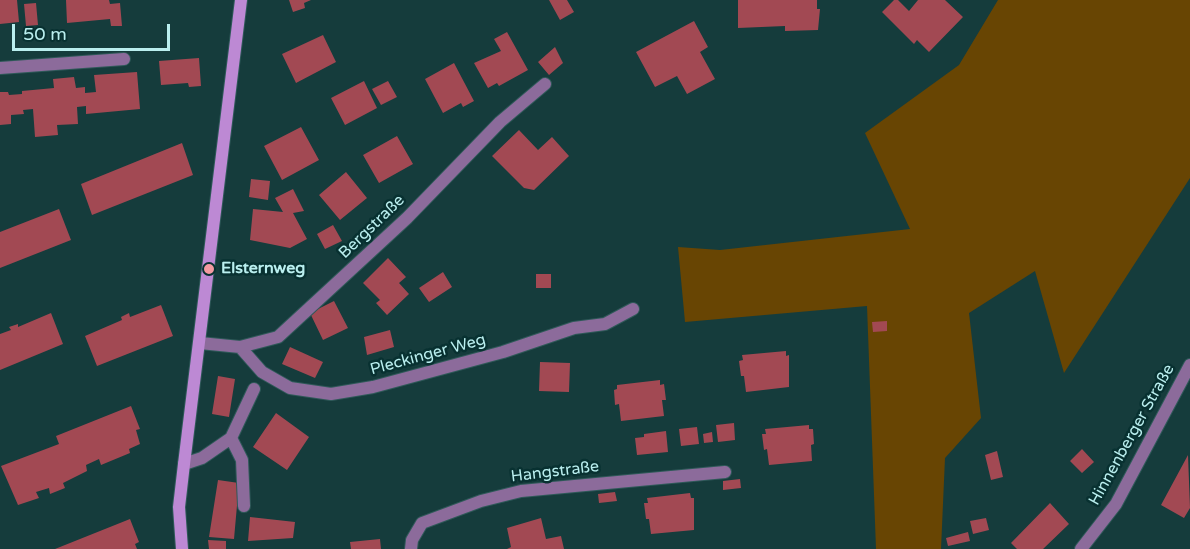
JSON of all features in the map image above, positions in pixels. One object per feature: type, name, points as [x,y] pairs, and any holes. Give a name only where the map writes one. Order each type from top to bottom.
[{"type":"street","points":[[182,549],[179,507],[241,0]]},
{"type":"street","points":[[0,68],[124,59]]},
{"type":"street","name":"Bergstraße","points":[[200,342],[240,347],[278,337],[407,218],[500,122],[545,84]]},
{"type":"street","name":"Pleckinger Weg","points":[[240,347],[262,372],[290,388],[331,394],[373,387],[503,352],[574,328],[605,324],[633,309]]},
{"type":"street","name":"Hinnenberger Straße","points":[[1081,549],[1116,504],[1190,365]]},
{"type":"street","points":[[184,464],[202,458],[231,438],[254,389]]},
{"type":"street","points":[[231,438],[242,460],[244,506]]},
{"type":"street","name":"Hangstraße","points":[[411,549],[412,540],[422,523],[481,501],[521,491],[725,472]]},
{"type":"shaded area","points":[[998,0],[1190,0],[1190,178],[1064,373],[1035,271],[969,313],[981,418],[945,458],[941,549],[876,549],[867,306],[685,322],[678,247],[720,250],[910,229],[865,133],[959,65]]},
{"type":"building","points":[[0,0],[17,0],[19,22],[0,24]]},
{"type":"building","points":[[66,0],[109,0],[110,4],[120,3],[122,26],[111,26],[110,19],[67,23]]},
{"type":"building","points":[[289,0],[311,0],[304,3],[305,8],[293,12]]},
{"type":"building","points":[[549,0],[567,0],[574,12],[560,20]]},
{"type":"building","points":[[738,0],[817,0],[817,9],[820,9],[818,30],[785,31],[785,26],[738,28]]},
{"type":"building","points":[[894,0],[898,0],[909,11],[918,0],[945,0],[963,17],[929,52],[917,40],[914,44],[882,12]]},
{"type":"building","points":[[36,3],[38,25],[26,26],[24,4]]},
{"type":"building","points":[[694,21],[708,47],[700,52],[715,79],[687,94],[677,76],[655,87],[636,52]]},
{"type":"building","points":[[507,32],[528,70],[499,86],[497,83],[488,88],[474,63],[501,51],[494,39]]},
{"type":"building","points":[[323,35],[336,62],[296,83],[282,54]]},
{"type":"building","points":[[555,47],[563,63],[549,75],[538,62]]},
{"type":"building","points":[[199,58],[201,86],[189,87],[188,83],[161,85],[159,61]]},
{"type":"building","points":[[454,63],[474,101],[463,107],[461,103],[443,113],[425,79]]},
{"type":"building","points":[[137,72],[140,109],[86,114],[86,106],[77,107],[78,124],[57,125],[58,135],[35,137],[33,109],[23,110],[24,114],[11,115],[11,124],[0,125],[0,92],[8,92],[9,95],[22,94],[22,91],[54,88],[53,79],[74,77],[76,88],[85,87],[85,93],[96,92],[94,75]]},
{"type":"building","points":[[364,81],[377,108],[345,125],[331,98]]},
{"type":"building","points":[[388,81],[397,97],[381,105],[372,89]]},
{"type":"building","points":[[301,127],[319,160],[282,180],[264,146]]},
{"type":"building","points":[[519,130],[538,150],[552,137],[569,156],[534,190],[524,188],[492,156]]},
{"type":"building","points":[[397,136],[413,164],[379,183],[363,155]]},
{"type":"building","points":[[182,143],[193,175],[92,215],[81,184]]},
{"type":"building","points":[[346,172],[367,198],[340,220],[319,195]]},
{"type":"building","points":[[251,179],[270,181],[268,200],[249,197]]},
{"type":"building","points":[[293,189],[304,211],[293,213],[307,239],[290,248],[250,240],[253,209],[283,212],[275,198]]},
{"type":"building","points":[[59,209],[71,240],[0,268],[0,232]]},
{"type":"building","points":[[333,225],[342,241],[325,249],[317,234]]},
{"type":"building","points":[[388,258],[406,277],[399,283],[409,294],[387,315],[376,303],[380,300],[363,283]]},
{"type":"building","points":[[443,272],[452,287],[429,302],[419,288]]},
{"type":"building","points":[[536,274],[551,274],[551,288],[536,288]]},
{"type":"building","points":[[334,301],[348,328],[323,340],[310,313]]},
{"type":"building","points":[[161,305],[173,336],[97,366],[85,336],[122,320],[121,317],[129,313],[130,317]]},
{"type":"building","points":[[51,313],[63,344],[0,370],[0,334],[11,330],[9,327],[18,324],[18,327]]},
{"type":"building","points":[[887,321],[887,331],[873,332],[872,322]]},
{"type":"building","points":[[390,330],[394,347],[367,355],[364,337]]},
{"type":"building","points":[[290,347],[323,362],[315,378],[282,364]]},
{"type":"building","points":[[786,351],[786,356],[789,355],[789,387],[746,392],[739,361],[743,360],[742,355]]},
{"type":"building","points":[[540,362],[570,363],[569,392],[539,391]]},
{"type":"building","points":[[218,376],[235,379],[229,417],[212,414]]},
{"type":"building","points":[[660,380],[660,385],[664,384],[666,400],[662,400],[664,416],[621,421],[619,404],[615,405],[614,390],[617,389],[617,385]]},
{"type":"building","points":[[131,406],[140,429],[136,430],[140,444],[129,449],[130,453],[101,465],[99,459],[86,465],[87,471],[63,483],[65,488],[50,494],[49,488],[36,492],[39,498],[18,505],[1,466],[59,444],[56,436]]},
{"type":"building","points":[[276,413],[309,437],[287,470],[253,447]]},
{"type":"building","points":[[734,423],[735,440],[718,442],[716,425]]},
{"type":"building","points":[[809,425],[809,429],[813,429],[812,461],[769,465],[762,434],[766,434],[765,429]]},
{"type":"building","points":[[697,427],[699,444],[681,446],[679,429]]},
{"type":"building","points":[[666,431],[668,452],[637,455],[635,438],[644,437],[644,434]]},
{"type":"building","points":[[712,432],[713,442],[704,443],[703,434]]},
{"type":"building","points":[[1082,449],[1094,462],[1082,473],[1070,461]]},
{"type":"building","points":[[997,451],[1003,477],[991,480],[985,455]]},
{"type":"building","points":[[1188,455],[1190,508],[1184,518],[1161,505]]},
{"type":"building","points":[[740,479],[741,488],[723,490],[723,481]]},
{"type":"building","points":[[218,480],[239,483],[234,539],[209,537]]},
{"type":"building","points":[[615,492],[617,501],[599,503],[598,494]]},
{"type":"building","points":[[690,493],[691,498],[694,498],[694,530],[651,534],[644,503],[648,503],[647,498]]},
{"type":"building","points":[[1050,503],[1069,524],[1043,549],[1017,549],[1011,543]]},
{"type":"building","points":[[250,517],[295,522],[293,538],[248,541]]},
{"type":"building","points":[[541,518],[546,539],[561,536],[564,549],[507,549],[511,547],[507,528]]},
{"type":"building","points":[[986,518],[989,530],[973,534],[970,521]]},
{"type":"building","points":[[130,519],[139,542],[135,544],[137,549],[55,549]]},
{"type":"building","points":[[968,532],[970,541],[948,546],[946,538]]},
{"type":"building","points":[[380,539],[381,549],[351,549],[350,542]]},
{"type":"building","points":[[208,540],[226,541],[226,549],[209,549]]},
{"type":"place","name":"Elsternweg","points":[[209,269]]}]
